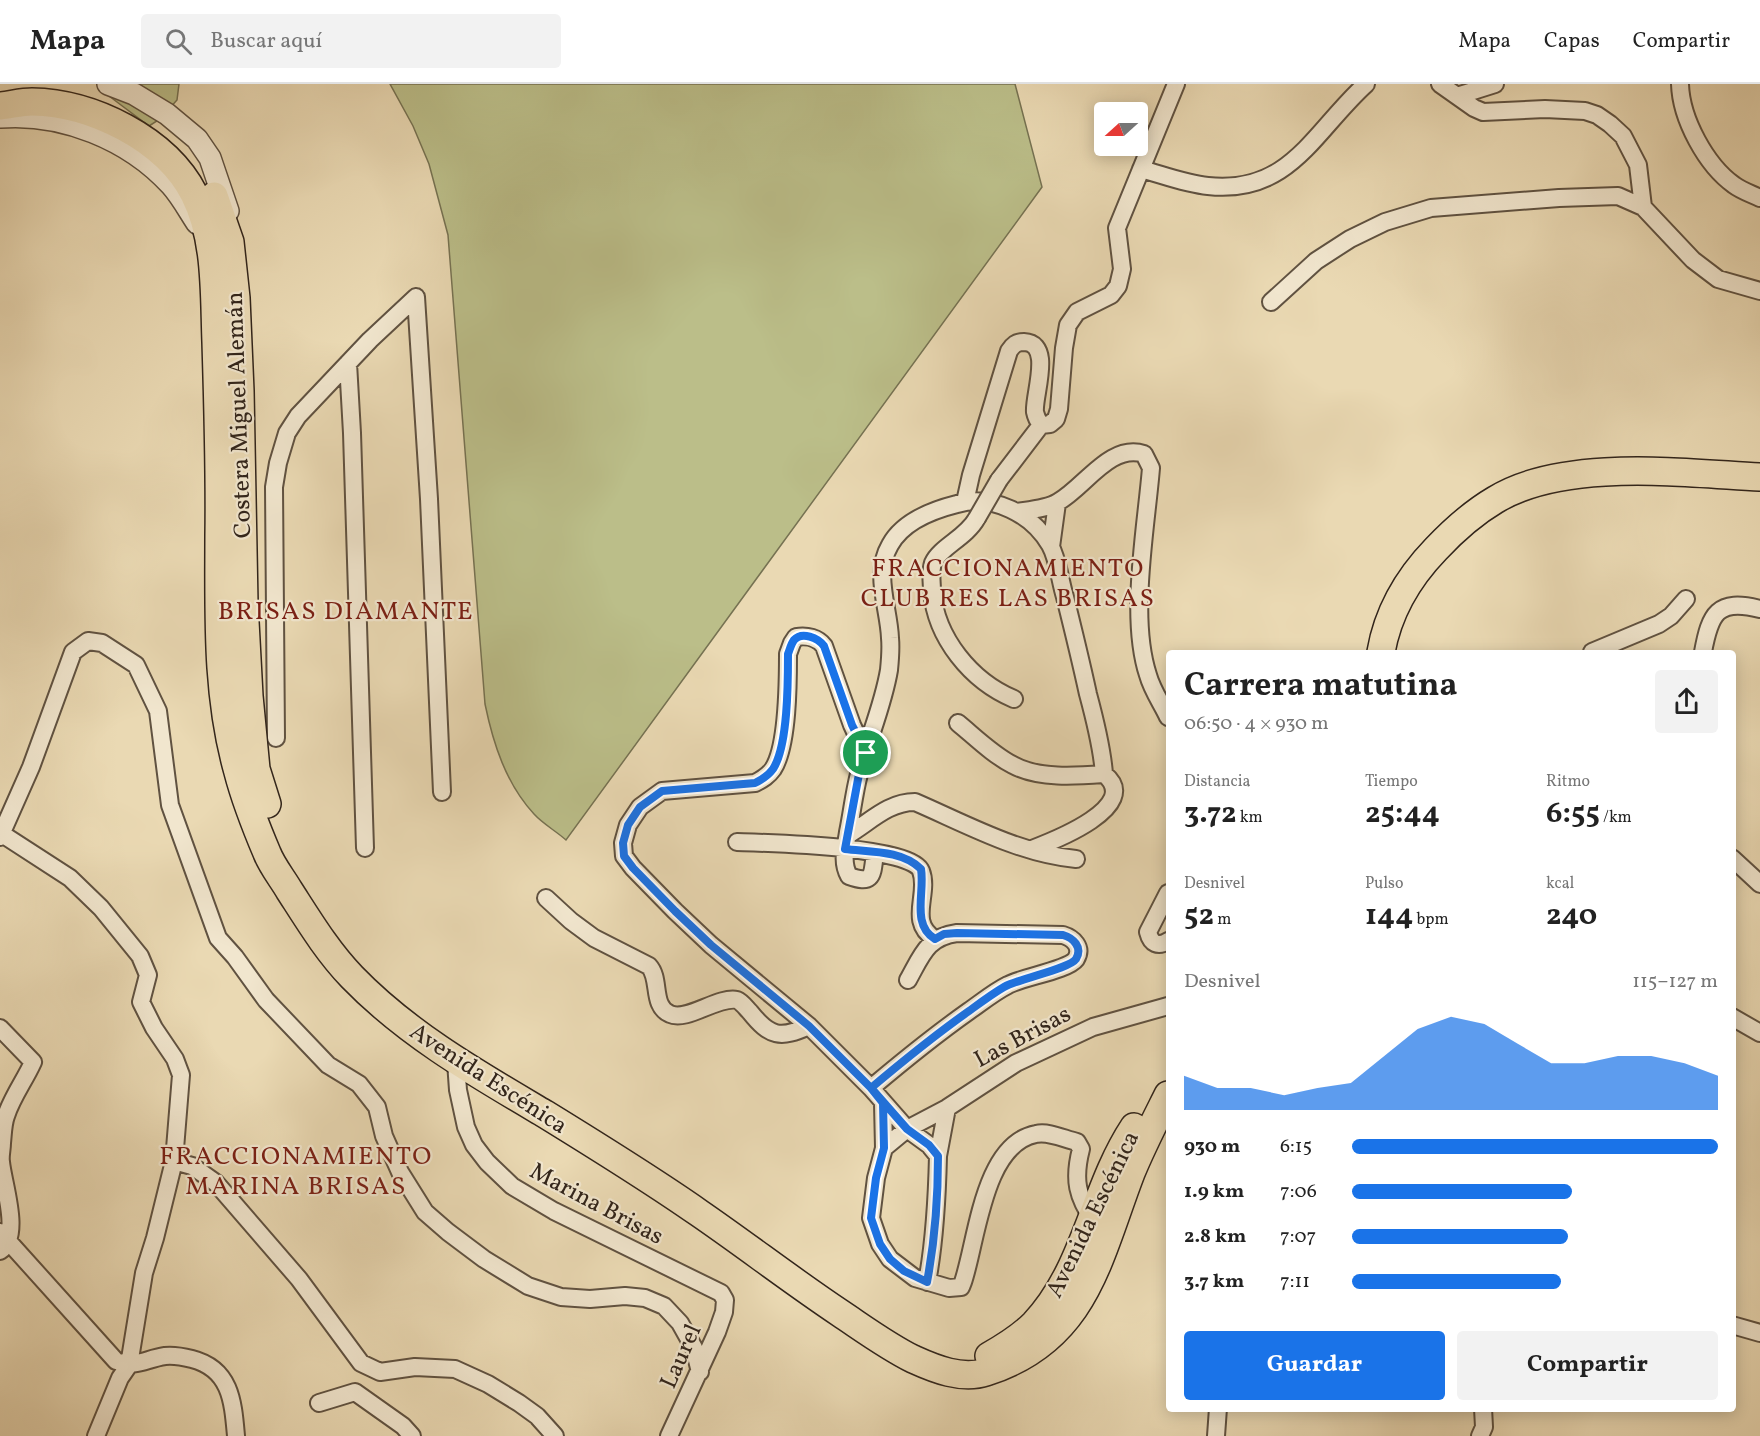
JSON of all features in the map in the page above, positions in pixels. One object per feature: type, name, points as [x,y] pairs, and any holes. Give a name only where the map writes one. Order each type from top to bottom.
[{"type":"main road","name":"Costera Miguel Alemán","points":[[0,90],[49,88],[78,93],[111,102],[139,125]]},
{"type":"main road","name":"Costera Miguel Alemán","points":[[0,106],[33,102],[74,109],[139,125],[170,134],[193,160],[219,206],[219,414]]},
{"type":"main road","name":"Costera Miguel Alemán","points":[[220,244],[236,298],[240,380],[244,603],[256,769],[281,852],[289,889]]},
{"type":"main road","name":"Avenida Escénica","points":[[219,414],[218,630],[220,677],[237,771],[268,858],[327,949],[347,972],[370,995],[456,1062],[698,1211],[872,1335],[914,1359],[968,1376],[982,1374],[1031,1351],[1058,1331],[1079,1302],[1095,1274],[1100,1230],[1127,1137],[1142,1114],[1166,1092]]},
{"type":"main road","points":[[1382,650],[1394,605],[1424,562],[1455,529],[1496,499],[1540,481],[1588,473],[1655,471],[1760,477]]},
{"type":"main road","points":[[219,532],[232,581],[244,603],[233,627],[230,650],[220,677]]},
{"type":"main road","name":"Avenida Escénica","points":[[1100,1230],[1133,1170],[1166,1099]]},
{"type":"street","points":[[108,84],[134,94],[167,114],[197,140],[210,158],[228,208],[220,244]]},
{"type":"street","points":[[1014,699],[998,692],[979,679],[960,658],[943,629],[933,600],[931,575],[934,562],[944,550],[972,528],[999,480],[1041,425],[1050,424],[1056,419],[1068,326],[1077,312],[1111,295],[1118,286],[1122,269],[1117,228],[1176,84]]},
{"type":"street","points":[[1141,168],[1205,186],[1228,188],[1250,185],[1264,180],[1281,171],[1299,155],[1366,84]]},
{"type":"street","points":[[1440,84],[1483,112],[1545,109],[1585,111],[1597,115],[1623,136],[1638,165],[1643,207]]},
{"type":"street","points":[[1457,96],[1495,84]]},
{"type":"street","points":[[1680,84],[1690,129],[1714,168],[1735,186],[1760,198]]},
{"type":"street","points":[[0,117],[34,118],[93,130],[125,148],[172,186],[220,244]]},
{"type":"street","points":[[1271,302],[1316,261],[1350,239],[1385,222],[1431,208],[1618,196],[1643,207],[1693,260],[1718,279],[1760,291]]},
{"type":"street","points":[[276,738],[274,487],[287,433],[298,416],[348,363],[416,297],[429,499],[442,792]]},
{"type":"street","points":[[965,502],[1009,351],[1014,344],[1020,342],[1030,342],[1036,348],[1040,358],[1040,379],[1034,410],[1041,425]]},
{"type":"street","points":[[348,363],[365,848]]},
{"type":"street","points":[[1016,512],[1057,503],[1111,460],[1125,452],[1136,451],[1144,454],[1149,460],[1139,632],[1148,676],[1166,713]]},
{"type":"street","points":[[875,853],[872,876],[862,881],[849,876],[845,869],[846,842],[859,774],[889,670],[891,639],[883,585],[883,564],[889,546],[897,535],[915,520],[938,508],[965,502],[987,502],[1016,512],[1035,526],[1052,547]]},
{"type":"street","points":[[1057,503],[1052,547],[1103,757],[1104,774]]},
{"type":"street","points":[[1597,650],[1659,624],[1671,616],[1686,599]]},
{"type":"street","points":[[244,603],[274,602]]},
{"type":"street","points":[[1703,650],[1708,625],[1717,613],[1726,607],[1738,605],[1760,609]]},
{"type":"street","points":[[866,753],[852,725],[824,646],[820,641],[811,637],[796,638],[788,654],[781,749],[774,767],[766,777],[755,783],[662,791],[640,807],[628,825],[623,843],[624,856],[675,911],[711,945],[809,1026],[871,1088],[907,1129],[929,1145],[938,1156]]},
{"type":"street","points":[[96,1436],[120,1378],[129,1365],[144,1273],[174,1161],[181,1075],[176,1059],[154,1028],[141,1002],[148,975],[140,956],[101,908],[70,878],[1,836],[31,767],[73,652],[88,641],[102,643],[136,665],[158,711],[170,805],[218,938],[266,1000],[328,1065],[359,1084],[377,1107],[384,1136],[400,1172],[425,1212],[484,1259],[528,1286],[561,1297],[590,1299],[625,1296],[645,1298],[664,1306],[680,1323],[694,1348],[700,1372]]},
{"type":"street","points":[[958,723],[1013,766],[1062,776],[1104,774],[1111,779],[1114,786],[1112,800],[1107,808],[1065,836],[1032,849]]},
{"type":"street","points":[[846,842],[890,807],[904,802],[915,802],[997,839],[1059,857],[1076,859]]},
{"type":"street","points":[[737,842],[846,842],[875,853],[895,855],[914,862],[921,869],[921,921],[927,934],[935,939]]},
{"type":"street","points":[[1736,862],[1760,884]]},
{"type":"street","points":[[1166,897],[1148,932],[1154,943],[1160,945],[1166,942]]},
{"type":"street","points":[[546,898],[594,939],[649,966],[654,971],[661,1007],[670,1015],[679,1015],[728,1000],[737,1000],[765,1029],[775,1034],[786,1035],[809,1026]]},
{"type":"street","points":[[871,1088],[939,1032],[1003,987],[1019,979],[1068,966],[1076,959],[1078,951],[1072,938],[1063,935],[944,934],[935,939],[927,948],[908,980]]},
{"type":"street","name":"Las Brisas","points":[[884,1148],[907,1129],[947,1108],[1016,1063],[1093,1027],[1166,1007]]},
{"type":"street","points":[[1736,1019],[1760,1033]]},
{"type":"street","points":[[0,1028],[33,1062],[5,1118],[1,1160],[12,1220],[3,1241],[116,1361],[129,1365],[166,1356],[185,1357],[205,1362],[225,1381],[231,1396],[236,1436]]},
{"type":"street","name":"Marina Brisas","points":[[456,1062],[458,1090],[470,1136],[487,1162],[513,1186],[554,1211],[721,1293]]},
{"type":"street","points":[[883,1103],[884,1148],[876,1178],[871,1218],[880,1244],[890,1259],[904,1271],[927,1282],[949,1288],[961,1287],[967,1272],[980,1213],[992,1174],[1003,1157],[1021,1139],[1035,1134],[1045,1134],[1077,1142],[1080,1146],[1076,1179],[1079,1194],[1100,1230]]},
{"type":"street","points":[[927,1282],[934,1239],[938,1156],[947,1108]]},
{"type":"street","points":[[174,1161],[192,1166],[216,1183],[299,1279],[361,1363],[380,1372],[415,1367],[455,1369],[488,1384],[519,1403],[537,1416],[555,1436]]},
{"type":"street","name":"Laurel","points":[[669,1436],[700,1372],[724,1312],[724,1300],[721,1293]]},
{"type":"street","points":[[1736,1326],[1760,1332]]},
{"type":"street","points":[[319,1403],[355,1392],[403,1426],[412,1436]]},
{"type":"street","points":[[1216,1436],[1218,1412]]},
{"type":"street","points":[[1480,1436],[1484,1427],[1483,1412]]},
{"type":"green space","points":[[113,84],[179,84],[177,100],[160,119],[149,126],[105,93]]},
{"type":"green space","points":[[390,84],[1015,84],[1042,187],[566,840],[538,818],[516,790],[502,762],[488,719],[448,235],[429,164],[413,126]]},
{"type":"district","name":"FRACCIONAMIENTO CLUB RES LAS BRISAS","points":[[1008,582]]},
{"type":"district","name":"BRISAS DIAMANTE","points":[[346,610]]},
{"type":"district","name":"FRACCIONAMIENTO MARINA BRISAS","points":[[296,1170]]},
{"type":"route","points":[[866,753],[852,725],[824,646],[820,641],[811,637],[796,638],[788,654],[788,679],[781,749],[774,767],[766,777],[755,783],[662,791],[640,807],[628,825],[623,843],[624,856],[675,911],[711,945],[809,1026],[871,1088],[907,1129],[929,1145],[938,1156],[933,1250],[927,1282],[915,1278],[890,1259],[880,1244],[871,1218],[876,1178],[884,1148],[883,1103],[871,1088],[939,1032],[1003,987],[1019,979],[1068,966],[1076,959],[1078,951],[1072,938],[1063,935],[957,933],[944,934],[935,939],[927,934],[921,921],[921,869],[914,862],[895,855],[845,849],[859,774],[866,753]]}]
